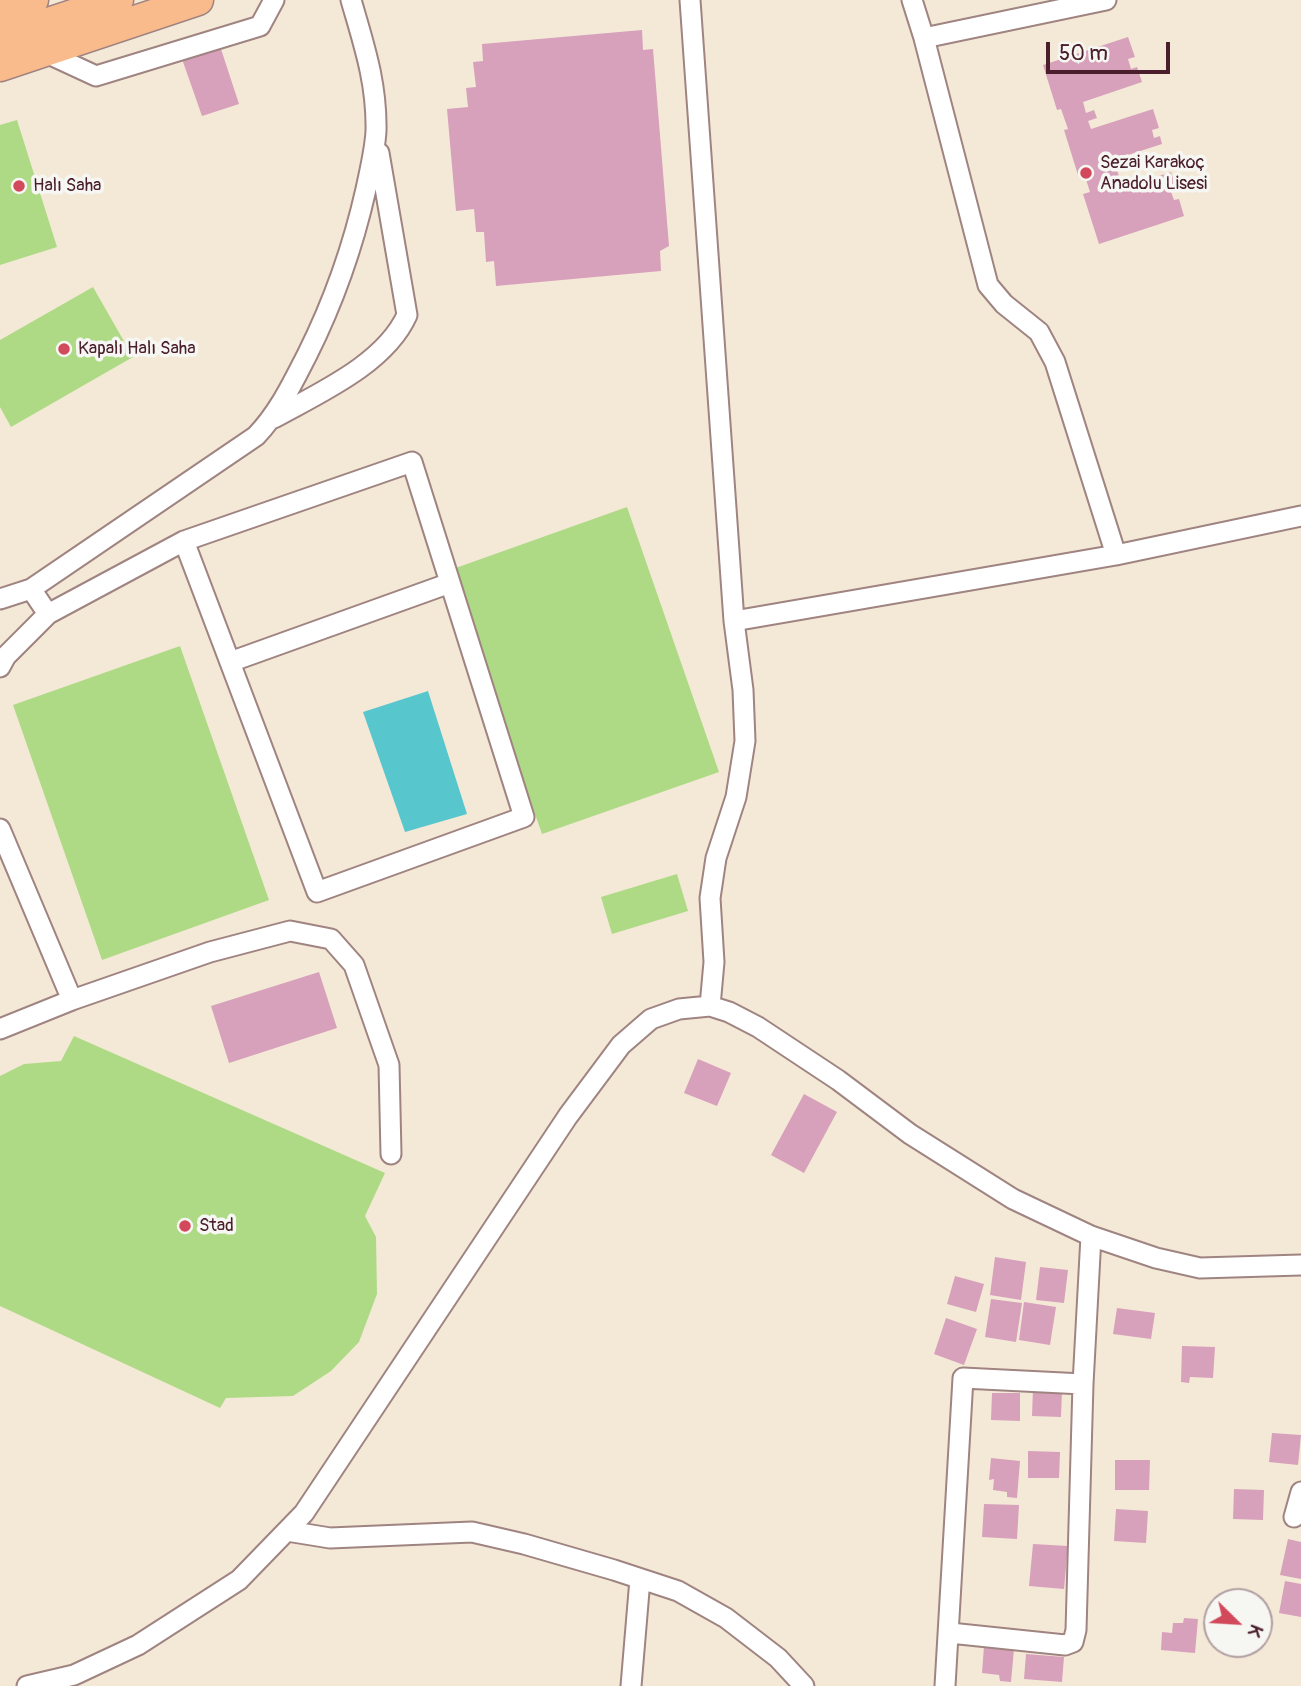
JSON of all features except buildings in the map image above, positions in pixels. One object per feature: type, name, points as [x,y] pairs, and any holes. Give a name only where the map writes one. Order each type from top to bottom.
[{"type":"highway","points":[[0,11],[33,0]]},
{"type":"highway","points":[[0,39],[118,0]]},
{"type":"highway","points":[[0,66],[198,0]]},
{"type":"street","points":[[42,51],[96,76],[260,26],[274,0]]},
{"type":"street","points":[[0,598],[31,589],[256,436],[274,418],[340,382],[386,347],[399,333],[407,315],[376,132],[372,70],[351,0]]},
{"type":"street","points":[[690,0],[745,741],[736,797],[716,859],[710,898],[714,962],[710,1006]]},
{"type":"street","points":[[912,0],[988,285],[1004,304],[1039,332],[1055,362],[1116,555]]},
{"type":"street","points":[[924,38],[1106,0]]},
{"type":"street","points":[[274,418],[327,313],[345,267],[363,203],[376,132]]},
{"type":"street","points":[[0,667],[6,656],[48,614],[184,541],[412,462],[524,817],[317,892],[184,541]]},
{"type":"street","points":[[734,621],[1116,555],[1301,516]]},
{"type":"street","points":[[230,662],[450,583]]},
{"type":"street","points":[[31,589],[48,614]]},
{"type":"street","points":[[0,829],[72,1000]]},
{"type":"street","points":[[0,1029],[72,1000],[210,952],[290,931],[331,939],[354,965],[389,1065],[391,1154]]},
{"type":"street","points":[[27,1686],[77,1681],[138,1645],[239,1580],[287,1531],[304,1513],[568,1116],[621,1045],[651,1019],[679,1009],[710,1006],[729,1012],[758,1027],[838,1080],[911,1134],[1013,1199],[1091,1236],[1156,1258],[1200,1268],[1301,1265]]},
{"type":"street","points":[[950,1633],[1065,1645],[1073,1642],[1076,1630],[1083,1384],[1091,1236]]},
{"type":"street","points":[[945,1686],[963,1378],[1083,1384]]},
{"type":"street","points":[[1294,1517],[1301,1492]]},
{"type":"street","points":[[287,1531],[330,1538],[472,1532],[524,1544],[640,1578],[678,1591],[726,1618],[778,1658],[804,1686]]},
{"type":"street","points":[[631,1686],[640,1578]]},
{"type":"green space","name":"Halı Saha","points":[[17,120],[57,247],[0,265],[0,125]]},
{"type":"green space","name":"Kapalı Halı Saha","points":[[93,287],[133,357],[11,427],[0,407],[0,340]]},
{"type":"green space","points":[[627,507],[719,772],[542,834],[450,570]]},
{"type":"green space","points":[[180,646],[269,900],[102,960],[13,705]]},
{"type":"green space","points":[[677,874],[688,911],[612,934],[601,897]]},
{"type":"green space","name":"Stad","points":[[74,1036],[385,1173],[365,1216],[376,1237],[377,1294],[359,1342],[331,1371],[293,1396],[226,1398],[220,1408],[0,1306],[0,1076],[24,1064],[61,1061]]},
{"type":"water","points":[[428,691],[467,814],[405,832],[363,712]]},
{"type":"place","name":"Sezai Karakoç Anadolu Lisesi","points":[[1086,173]]},
{"type":"place","name":"Halı Saha","points":[[19,186]]},
{"type":"place","name":"Kapalı Halı Saha","points":[[64,349]]},
{"type":"place","name":"Stad","points":[[185,1226]]}]
